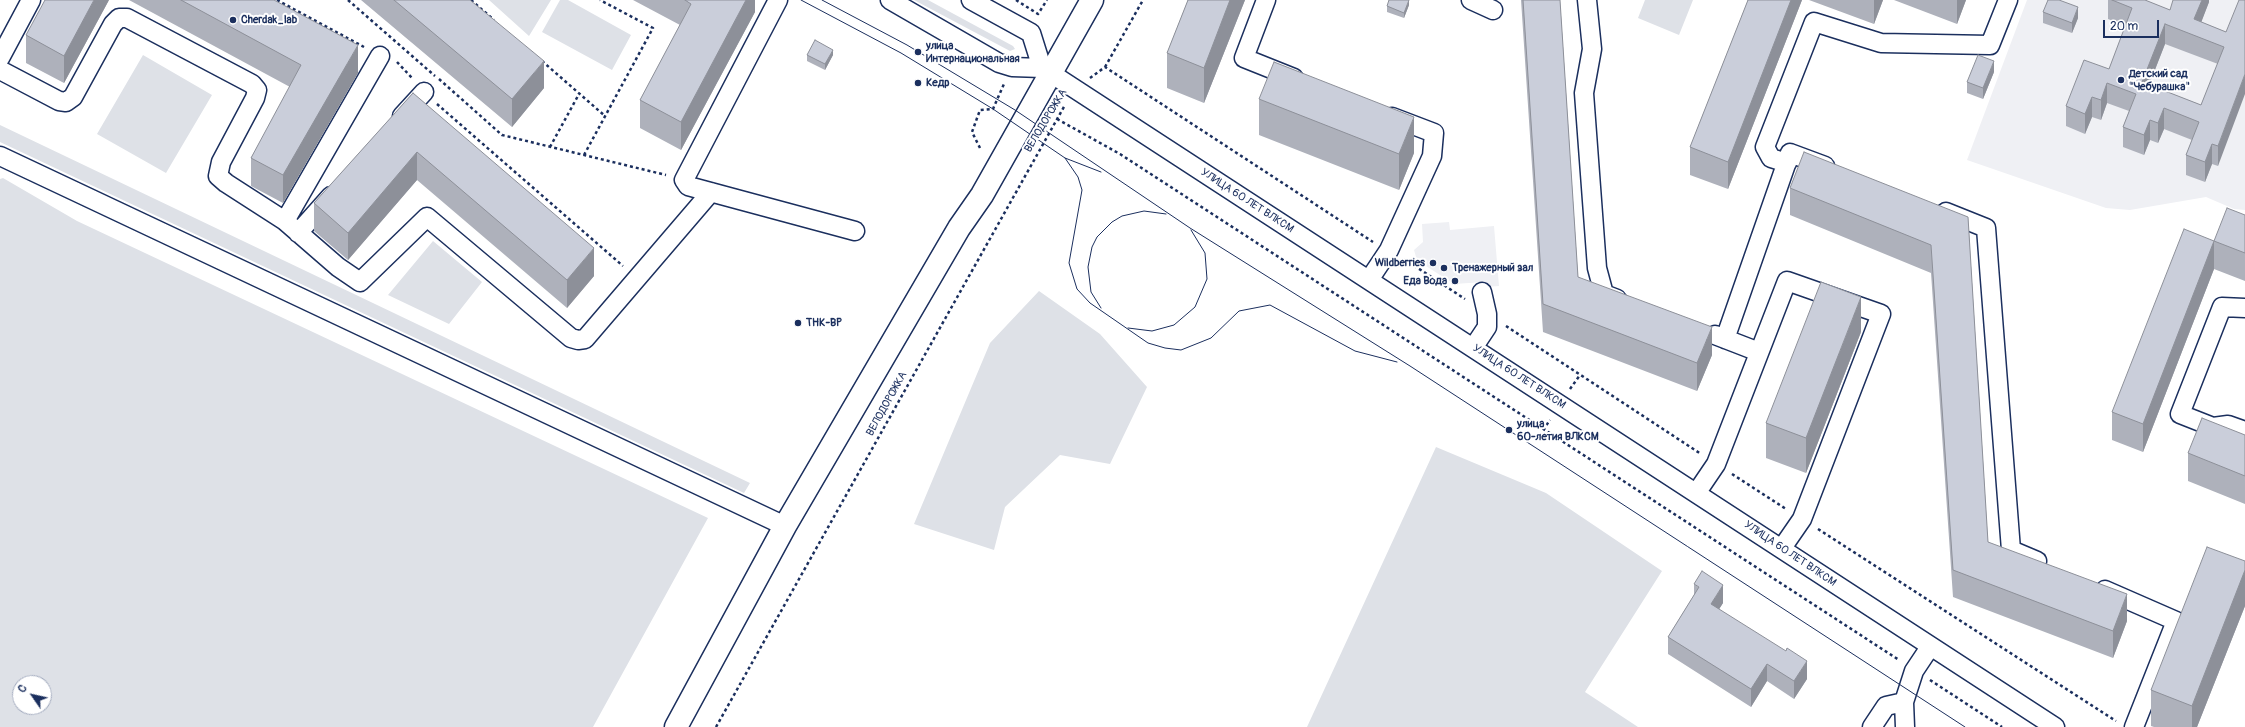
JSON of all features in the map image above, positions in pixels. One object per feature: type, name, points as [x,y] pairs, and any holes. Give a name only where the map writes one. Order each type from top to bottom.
[{"type":"main road","points":[[676,727],[785,526],[959,228],[982,195],[1047,71],[1092,0]]},
{"type":"street","points":[[0,58],[31,0]]},
{"type":"street","points":[[778,0],[684,180],[688,186],[855,231]]},
{"type":"street","points":[[890,0],[999,63],[1012,67],[1047,71],[1031,33],[971,0]]},
{"type":"street","points":[[1266,0],[1244,58],[1310,84]]},
{"type":"street","points":[[1471,0],[1494,10]]},
{"type":"street","points":[[1588,0],[1592,49],[1584,93],[1597,268],[1604,294],[1633,305]]},
{"type":"street","points":[[1787,163],[1771,158],[1765,147],[1814,22],[1881,43],[1990,45],[2008,0]]},
{"type":"street","points":[[0,70],[59,101],[66,102],[73,97],[113,24],[119,18],[127,18],[252,84],[257,90],[255,98],[222,162],[218,176],[291,227],[338,267],[360,282],[427,217],[571,338],[578,340],[586,339],[711,192]]},
{"type":"street","points":[[291,227],[388,58]]},
{"type":"street","name":"УЛИЦА 60 ЛЕТ ВЛКСМ","points":[[1047,71],[1697,492],[1930,647],[2055,727]]},
{"type":"street","points":[[392,127],[424,92]]},
{"type":"street","points":[[1369,280],[1389,250],[1432,156],[1434,133],[1375,110]]},
{"type":"street","points":[[1725,339],[1790,154],[1841,173]]},
{"type":"street","points":[[0,156],[785,526]]},
{"type":"street","points":[[291,227],[340,186]]},
{"type":"street","points":[[1928,206],[1986,228],[2012,550],[2054,569]]},
{"type":"street","points":[[1697,492],[1716,464],[1787,281],[1881,314],[1802,519],[1782,548]]},
{"type":"street","points":[[1473,348],[1487,327],[1487,314],[1482,292]]},
{"type":"street","points":[[2245,308],[2222,307],[2180,414],[2213,427],[2228,425],[2245,431]]},
{"type":"street","points":[[1696,328],[1759,352]]},
{"type":"street","points":[[2090,584],[2176,621],[2127,725]]},
{"type":"street","points":[[1905,727],[1904,702],[1914,670],[1930,647]]},
{"type":"street","points":[[1872,727],[1886,706],[1904,702]]},
{"type":"path","points":[[277,0],[388,58],[424,92],[637,278]]},
{"type":"path","points":[[348,0],[502,135],[684,180]]},
{"type":"path","points":[[472,0],[495,21]]},
{"type":"path","points":[[584,155],[652,28],[600,0]]},
{"type":"path","points":[[1016,0],[1038,14],[1047,0]]},
{"type":"path","points":[[1074,89],[1105,67],[1143,0]]},
{"type":"path","points":[[537,57],[605,116]]},
{"type":"path","points":[[1105,67],[1378,245],[1389,250],[1716,464],[2127,725]]},
{"type":"path","name":"ВЕЛОДОРОЖКА","points":[[716,727],[1074,89]]},
{"type":"path","points":[[550,146],[579,94]]},
{"type":"path","points":[[1057,119],[1120,154],[2002,727]]},
{"type":"shaded area","points":[[489,0],[551,0],[529,36]]},
{"type":"shaded area","points":[[560,0],[568,0],[631,35],[612,70],[542,32]]},
{"type":"shaded area","points":[[914,0],[928,0],[1013,46],[1015,49],[1010,51]]},
{"type":"shaded area","points":[[1645,0],[1693,0],[1679,35],[1638,18]]},
{"type":"shaded area","name":"Детский сад \"Чебурашка\"","points":[[2027,0],[2245,0],[2245,210],[2234,209],[2206,197],[2130,210],[2106,208],[1967,160]]},
{"type":"shaded area","points":[[143,55],[212,95],[166,173],[97,134]]},
{"type":"shaded area","points":[[0,125],[750,483],[744,493],[0,142]]},
{"type":"shaded area","points":[[3,178],[77,221],[708,518],[593,727],[0,727],[0,179]]},
{"type":"shaded area","points":[[1449,222],[1450,230],[1494,226],[1499,286],[1485,287],[1484,282],[1454,284],[1426,266],[1426,260],[1420,260],[1416,257],[1414,250],[1423,242],[1422,224]]},
{"type":"shaded area","points":[[433,241],[482,282],[449,324],[388,295]]},
{"type":"shaded area","points":[[1039,291],[1100,334],[1147,387],[1110,464],[1060,455],[1005,507],[994,550],[914,524],[990,343]]},
{"type":"shaded area","points":[[1436,447],[1546,493],[1662,571],[1585,692],[1638,727],[1307,727]]},
{"type":"building","points":[[45,0],[94,0],[64,56],[26,35]]},
{"type":"building","points":[[181,0],[274,0],[358,45],[283,175],[251,158],[301,65]]},
{"type":"building","points":[[394,0],[470,0],[544,61],[512,99]]},
{"type":"building","points":[[685,0],[746,0],[681,122],[640,100],[691,4]]},
{"type":"building","points":[[1188,0],[1230,0],[1204,68],[1167,53]]},
{"type":"building","points":[[1389,0],[1409,0],[1404,13],[1387,6]]},
{"type":"building","points":[[1523,0],[1560,0],[1578,277],[1712,327],[1697,363],[1543,304]]},
{"type":"building","points":[[1748,0],[1791,0],[1728,162],[1690,147]]},
{"type":"building","points":[[2048,0],[2059,0],[2078,7],[2072,23],[2043,12]]},
{"type":"building","points":[[2112,0],[2145,0],[2170,10],[2173,0],[2202,0],[2194,19],[2226,32],[2239,0],[2245,0],[2245,74],[2218,146],[2212,144],[2205,162],[2186,155],[2199,122],[2164,108],[2158,123],[2150,120],[2144,135],[2123,127],[2136,94],[2107,83],[2101,100],[2092,97],[2085,114],[2066,106],[2084,60],[2109,69],[2132,8]],"holes":[[[2165,24],[2224,47],[2201,105],[2142,82]]]},
{"type":"building","points":[[815,40],[833,50],[825,64],[807,55]]},
{"type":"building","points":[[1978,55],[1994,61],[1983,88],[1967,82]]},
{"type":"building","points":[[1274,62],[1414,117],[1399,154],[1259,99]]},
{"type":"building","points":[[413,93],[594,248],[567,280],[417,152],[348,233],[314,203]]},
{"type":"building","points":[[1804,152],[1968,217],[1988,542],[2127,594],[2113,631],[1953,570],[1931,245],[1790,188]]},
{"type":"building","points":[[2227,208],[2245,215],[2245,253],[2214,241]]},
{"type":"building","points":[[2184,229],[2214,241],[2143,424],[2112,412]]},
{"type":"building","points":[[1821,282],[1861,297],[1806,438],[1766,423]]},
{"type":"building","points":[[2202,418],[2245,435],[2245,476],[2188,453]]},
{"type":"building","points":[[2207,547],[2245,561],[2245,570],[2192,706],[2151,690]]},
{"type":"building","points":[[1702,571],[1723,585],[1711,604],[1786,651],[1787,648],[1807,661],[1794,681],[1767,664],[1751,689],[1668,637],[1699,587],[1694,584]]},
{"type":"tram line","points":[[801,0],[901,53],[993,109],[1065,158],[1101,172]]},
{"type":"tram line","points":[[822,0],[907,45],[1015,110],[1190,228],[1410,366],[1965,727]]},
{"type":"tram line","points":[[1065,158],[1078,177],[1082,190],[1069,263],[1077,289],[1090,303],[1148,343],[1165,348],[1181,350],[1211,338],[1239,311],[1270,305],[1355,351],[1397,362]]},
{"type":"tram line","points":[[1101,308],[1091,292],[1088,267],[1092,247],[1097,237],[1112,222],[1122,216],[1144,211],[1166,214]]},
{"type":"tram line","points":[[1128,328],[1152,331],[1174,325],[1195,307],[1207,279],[1205,253],[1191,230]]},
{"type":"place","name":"Cherdak_lab","points":[[233,20]]},
{"type":"place","name":"улица Интернациональная","points":[[918,52]]},
{"type":"place","name":"Детский сад \"Чебурашка\"","points":[[2121,80]]},
{"type":"place","name":"Кедр","points":[[918,83]]},
{"type":"place","name":"Wildberries","points":[[1433,263]]},
{"type":"place","name":"Тренажерный зал","points":[[1444,268]]},
{"type":"place","name":"Еда Вода","points":[[1455,281]]},
{"type":"place","name":"ТНК-ВР","points":[[798,323]]},
{"type":"place","name":"улица 60-летия ВЛКСМ","points":[[1509,430]]}]
